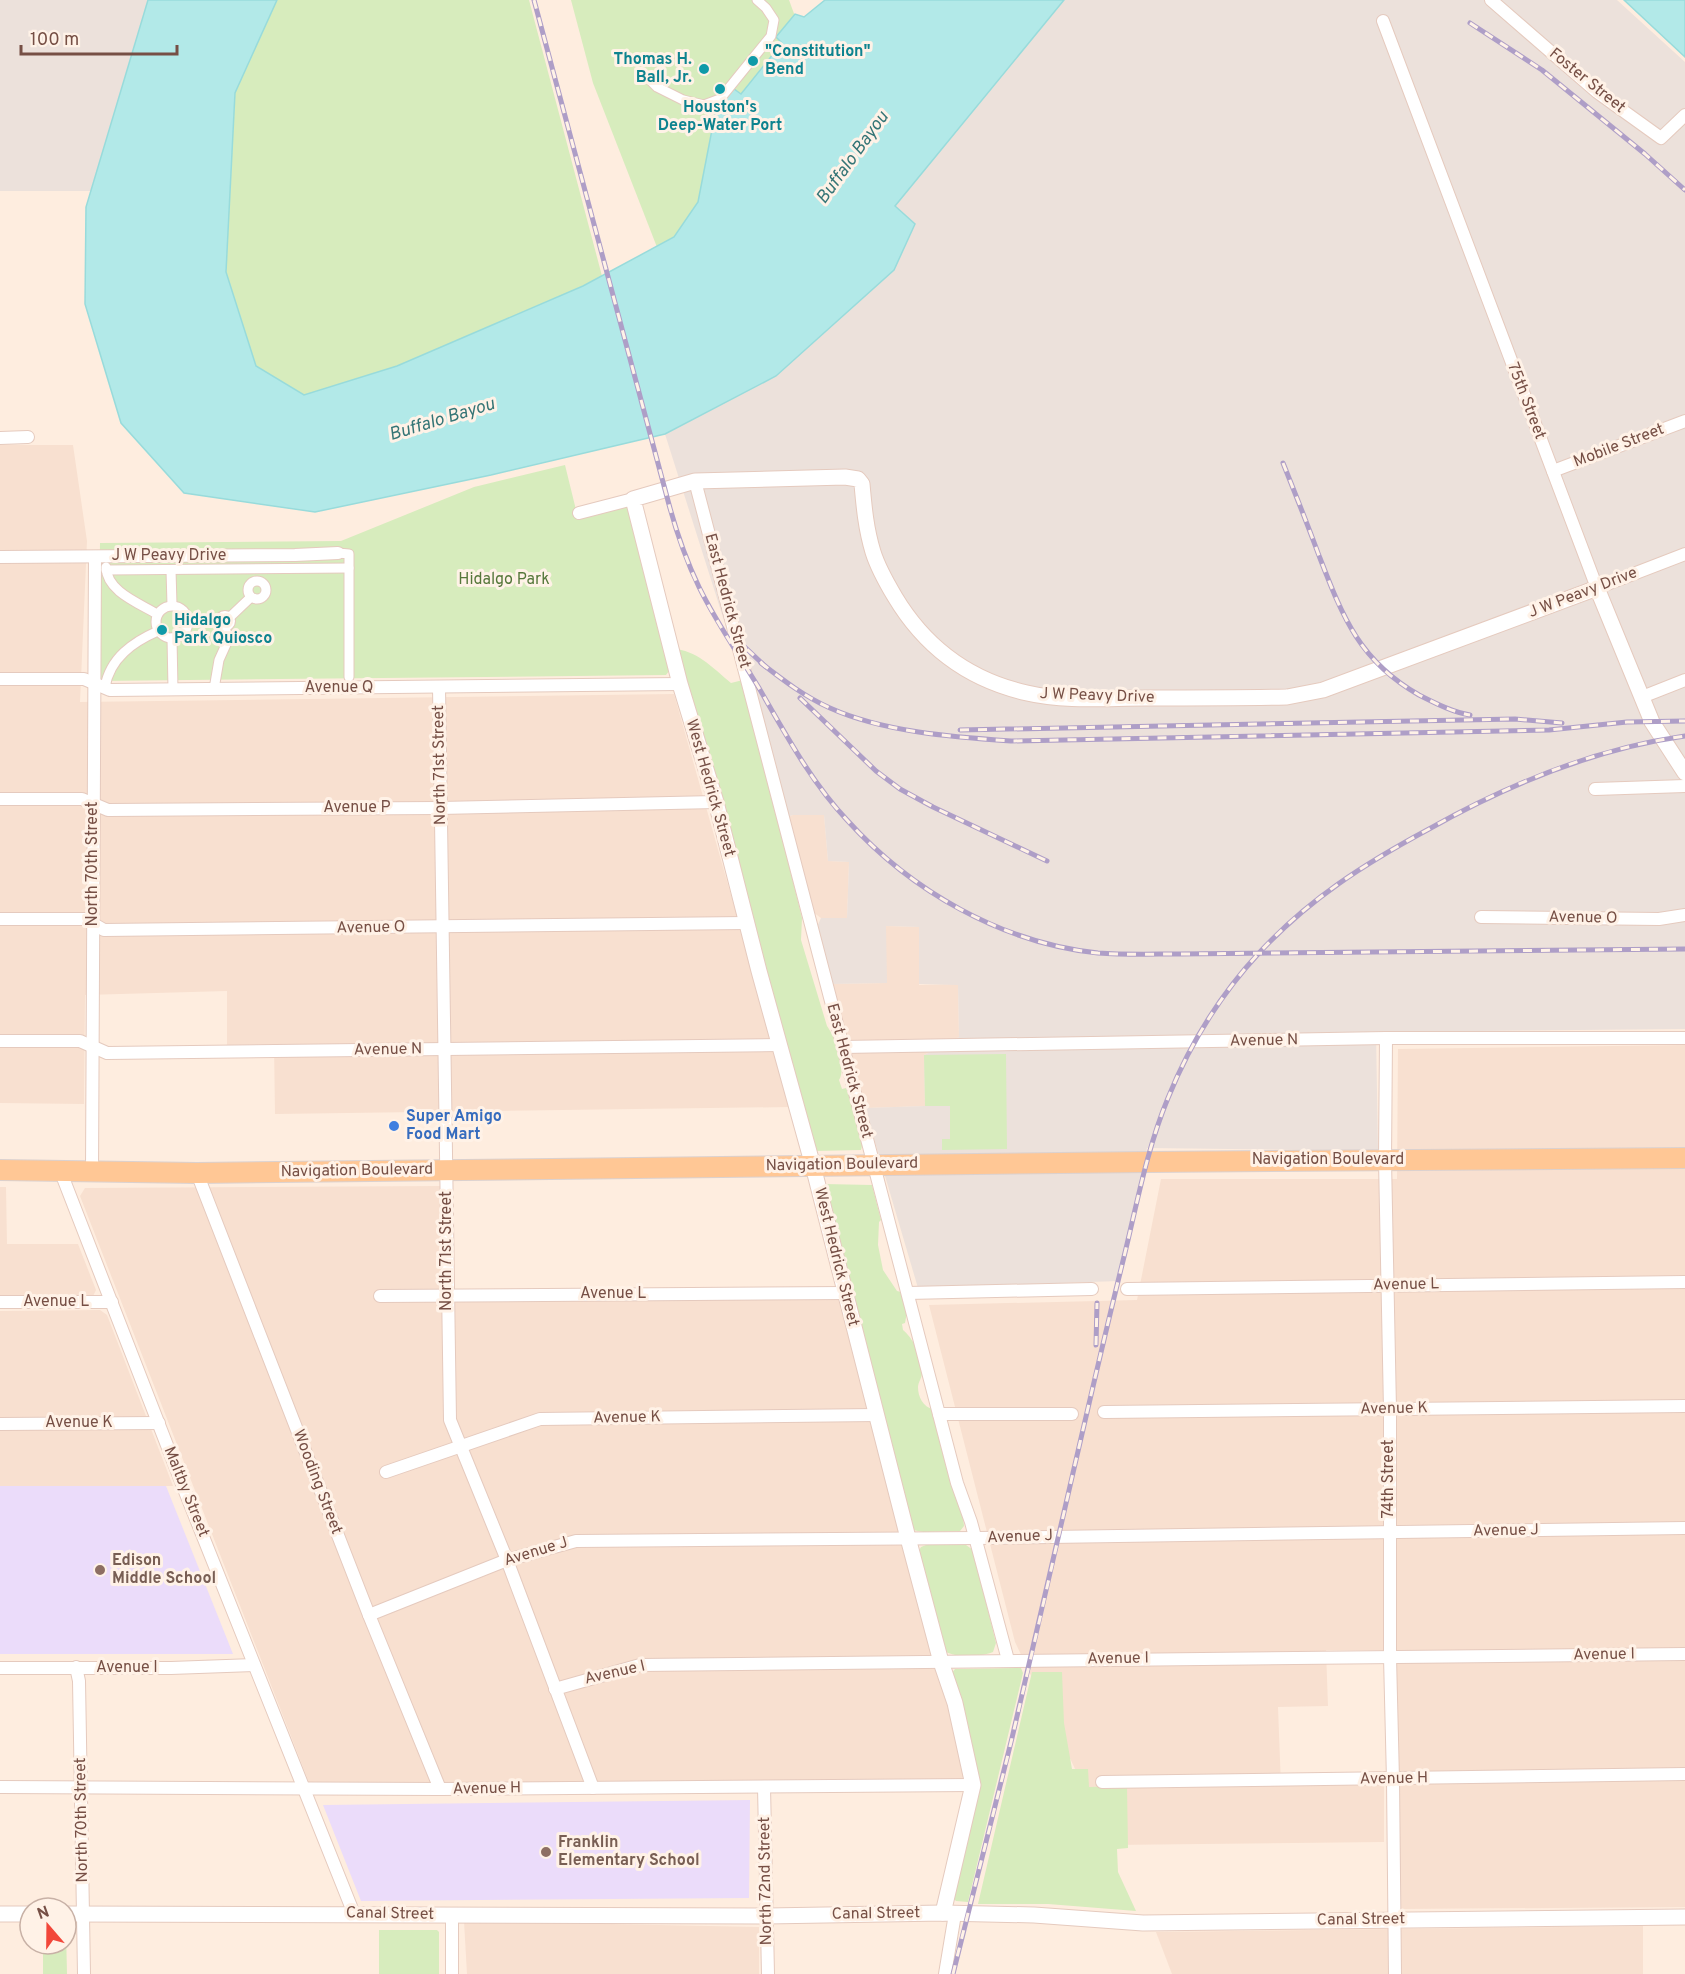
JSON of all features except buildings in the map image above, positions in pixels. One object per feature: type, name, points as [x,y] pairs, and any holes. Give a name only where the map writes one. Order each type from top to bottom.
[{"type":"main road","name":"Navigation Boulevard","points":[[0,1170],[197,1173],[1685,1158]]},
{"type":"street","points":[[647,77],[657,87],[683,100],[704,105],[720,99],[771,36],[774,21],[766,8],[757,0]]},
{"type":"street","name":"Foster Street","points":[[1491,0],[1597,92],[1661,138],[1685,115]]},
{"type":"street","name":"75th Street","points":[[1383,21],[1597,588],[1652,722],[1685,773]]},
{"type":"street","name":"Mobile Street","points":[[1553,471],[1685,421]]},
{"type":"street","points":[[0,438],[28,437]]},
{"type":"street","name":"J W Peavy Drive","points":[[579,513],[695,481],[858,478],[862,484],[867,527],[873,553],[885,581],[909,619],[944,656],[996,685],[1028,694],[1068,698],[1287,697],[1323,690],[1685,554]]},
{"type":"street","name":"East Hedrick Street","points":[[695,481],[957,1483],[976,1538],[1008,1660]]},
{"type":"street","name":"West Hedrick Street","points":[[633,499],[680,684],[716,802],[746,923],[813,1166],[908,1538],[941,1662],[955,1703],[974,1785],[949,1914],[945,1974]]},
{"type":"street","points":[[338,553],[349,554],[349,677]]},
{"type":"street","name":"J W Peavy Drive","points":[[0,557],[338,553]]},
{"type":"street","points":[[101,557],[107,575],[120,592],[157,614]]},
{"type":"street","name":"North 70th Street","points":[[92,1172],[93,804],[100,685],[101,557]]},
{"type":"street","points":[[106,570],[349,568]]},
{"type":"street","points":[[171,570],[172,605]]},
{"type":"street","points":[[188,622],[230,624],[230,617],[251,597]]},
{"type":"street","points":[[172,605],[182,609],[188,622],[186,630],[172,638],[166,637],[158,631],[155,622],[157,614],[172,605]]},
{"type":"street","points":[[214,689],[219,660],[228,640],[223,623]]},
{"type":"street","points":[[100,685],[122,652],[158,631]]},
{"type":"street","points":[[172,638],[173,689]]},
{"type":"street","name":"Avenue Q","points":[[0,679],[84,679],[110,690],[680,684]]},
{"type":"street","points":[[1642,697],[1685,680]]},
{"type":"street","name":"North 71st Street","points":[[439,687],[450,1420],[507,1560],[593,1788]]},
{"type":"street","points":[[1595,789],[1685,786]]},
{"type":"street","name":"Avenue P","points":[[0,799],[82,799],[108,810],[440,808],[716,802]]},
{"type":"street","name":"Avenue O","points":[[1481,917],[1659,919],[1685,915]]},
{"type":"street","name":"Avenue O","points":[[0,919],[85,919],[104,930],[746,923]]},
{"type":"street","name":"Avenue N","points":[[843,1047],[1386,1038],[1685,1038]]},
{"type":"street","name":"74th Street","points":[[1386,1038],[1385,1160],[1390,1409],[1390,1657],[1395,1974]]},
{"type":"street","name":"Avenue N","points":[[0,1041],[80,1041],[107,1053],[779,1045]]},
{"type":"street","name":"Maltby Street","points":[[60,1170],[354,1914]]},
{"type":"street","name":"Wooding Street","points":[[197,1173],[369,1616],[440,1789]]},
{"type":"street","name":"Avenue L","points":[[1127,1289],[1685,1282]]},
{"type":"street","points":[[908,1293],[1092,1290]]},
{"type":"street","name":"Avenue L","points":[[380,1296],[846,1293]]},
{"type":"street","name":"Avenue L","points":[[0,1302],[111,1302]]},
{"type":"street","name":"Avenue K","points":[[1104,1412],[1685,1406]]},
{"type":"street","points":[[939,1414],[1072,1414]]},
{"type":"street","name":"Avenue K","points":[[386,1472],[540,1419],[877,1415]]},
{"type":"street","name":"Avenue K","points":[[0,1424],[159,1423]]},
{"type":"street","name":"Avenue J","points":[[369,1616],[507,1560],[576,1540],[976,1538],[1059,1535],[1685,1528]]},
{"type":"street","name":"Avenue I","points":[[555,1689],[640,1665],[1685,1654]]},
{"type":"street","name":"Avenue I","points":[[0,1668],[171,1668],[254,1665]]},
{"type":"street","name":"North 70th Street","points":[[76,1667],[79,1681],[84,1974]]},
{"type":"street","name":"Avenue H","points":[[1102,1782],[1393,1780],[1685,1774]]},
{"type":"street","name":"Avenue H","points":[[0,1786],[440,1789],[974,1785]]},
{"type":"street","name":"North 72nd Street","points":[[764,1787],[768,1974]]},
{"type":"street","points":[[0,1914],[18,1914]]},
{"type":"street","name":"Canal Street","points":[[78,1914],[767,1916],[949,1914],[1034,1915],[1143,1923],[1685,1917]]},
{"type":"street","points":[[452,1915],[452,1974]]},
{"type":"shaded area","points":[[0,0],[148,0],[91,191],[0,191]]},
{"type":"shaded area","points":[[1064,0],[1617,0],[1685,62],[1685,1029],[1376,1032],[1378,1151],[1147,1148],[1119,1281],[918,1288],[865,1108],[925,1106],[924,1055],[959,1037],[958,985],[919,984],[919,927],[886,926],[887,983],[832,984],[816,929],[821,918],[847,918],[849,862],[828,861],[824,815],[786,817],[665,434],[776,376],[895,206]]},
{"type":"shaded area","points":[[0,445],[73,445],[87,541],[80,702],[674,694],[791,1107],[275,1114],[274,1044],[227,1045],[227,991],[85,995],[84,1104],[0,1103]]},
{"type":"shaded area","points":[[824,815],[828,861],[849,862],[847,919],[821,918],[813,912],[786,817]]},
{"type":"shaded area","points":[[885,926],[919,927],[919,985],[958,984],[959,1037],[924,1055],[925,1106],[865,1108],[832,984],[886,983]]},
{"type":"shaded area","points":[[1685,1045],[1685,1907],[1399,1909],[1396,1650],[1326,1650],[1328,1706],[1278,1707],[1281,1786],[1384,1785],[1384,1842],[1111,1845],[1015,1642],[929,1305],[1137,1300],[1161,1179],[1397,1179],[1398,1049]]},
{"type":"shaded area","points":[[440,1186],[443,1302],[841,1299],[966,1769],[962,1779],[310,1785],[80,1196],[85,1188]]},
{"type":"shaded area","points":[[0,1187],[6,1187],[7,1244],[78,1244],[96,1290],[93,1296],[0,1297]]},
{"type":"shaded area","points":[[100,1310],[107,1315],[173,1486],[0,1486],[0,1311]]},
{"type":"shaded area","name":"Edison Middle School","points":[[0,1486],[166,1486],[233,1654],[0,1654]]},
{"type":"shaded area","name":"Franklin Elementary School","points":[[750,1800],[749,1898],[361,1901],[323,1805]]},
{"type":"shaded area","points":[[464,1921],[759,1927],[759,1974],[467,1974]]},
{"type":"shaded area","points":[[1643,1926],[1643,1974],[1172,1974],[1156,1932]]},
{"type":"green space","points":[[277,0],[529,0],[602,276],[397,366],[304,395],[256,366],[226,272],[235,93]]},
{"type":"green space","points":[[571,0],[789,0],[810,57],[662,260],[593,83]]},
{"type":"green space","name":"Hidalgo Park","points":[[565,465],[578,518],[628,506],[672,667],[666,675],[98,681],[100,543],[341,541],[474,487]]},
{"type":"green space","points":[[677,649],[700,658],[731,683],[743,680],[802,918],[801,940],[827,1026],[839,1052],[842,1068],[839,1080],[842,1089],[846,1088],[858,1119],[862,1137],[861,1150],[814,1151]]},
{"type":"green space","points":[[1006,1054],[1007,1149],[942,1150],[942,1139],[950,1139],[950,1106],[925,1106],[924,1055]]},
{"type":"green space","points":[[824,1184],[872,1185],[881,1220],[878,1245],[883,1270],[897,1291],[901,1292],[907,1312],[905,1323],[902,1324],[903,1330],[920,1355],[922,1373],[918,1385],[919,1394],[924,1404],[933,1409],[963,1517],[964,1526],[960,1531],[913,1530]]},
{"type":"green space","points":[[966,1545],[973,1550],[996,1643],[993,1652],[969,1656],[946,1652],[917,1554],[921,1547]]},
{"type":"green space","points":[[1021,1668],[1023,1673],[968,1902],[956,1901],[952,1897],[974,1800],[951,1674],[955,1669]]},
{"type":"green space","points":[[1032,1672],[1062,1672],[1064,1723],[1072,1769],[1088,1769],[1089,1787],[1127,1786],[1128,1848],[1117,1849],[1118,1872],[1136,1911],[1048,1904],[978,1904]]},
{"type":"green space","points":[[379,1930],[437,1930],[439,1932],[439,1974],[379,1974]]},
{"type":"green space","points":[[43,1956],[67,1956],[67,1974],[43,1974]]},
{"type":"water","name":"Buffalo Bayou","points":[[148,0],[277,0],[235,93],[226,272],[256,366],[304,395],[397,366],[583,286],[674,237],[698,202],[716,109],[734,89],[741,94],[782,43],[776,37],[795,14],[804,17],[825,0],[1064,0],[895,206],[915,224],[894,270],[776,376],[665,434],[491,475],[315,512],[184,493],[121,423],[85,304],[86,207]]},
{"type":"water","points":[[1624,0],[1685,0],[1685,57]]},
{"type":"railway","points":[[534,0],[670,509],[689,565],[713,613],[810,773],[834,805],[872,846],[929,891],[993,925],[1027,938],[1098,953],[1685,949]]},
{"type":"railway","points":[[1470,23],[1542,70],[1645,154],[1685,190]]},
{"type":"railway","points":[[1283,463],[1335,596],[1344,616],[1367,651],[1381,667],[1419,695],[1437,704],[1470,715]]},
{"type":"railway","points":[[734,637],[766,667]]},
{"type":"railway","points":[[761,663],[812,699],[872,723],[919,732],[1011,741],[1549,730],[1627,722],[1685,721]]},
{"type":"railway","points":[[800,698],[876,771],[900,789],[1047,861]]},
{"type":"railway","points":[[960,730],[1515,719],[1562,723]]},
{"type":"railway","points":[[953,1974],[1012,1738],[1142,1180],[1160,1118],[1176,1079],[1196,1040],[1231,986],[1259,953],[1318,899],[1360,869],[1405,842],[1490,797],[1552,770],[1617,750],[1685,736]]},
{"type":"railway","points":[[1096,1345],[1097,1303]]},
{"type":"place","name":"\"Constitution\" Bend","points":[[753,61]]},
{"type":"place","name":"Thomas H. Ball, Jr.","points":[[704,69]]},
{"type":"place","name":"Houston's Deep-Water Port","points":[[720,89]]},
{"type":"place","name":"Hidalgo Park Quiosco","points":[[162,630]]},
{"type":"place","name":"Super Amigo Food Mart","points":[[394,1126]]},
{"type":"place","name":"Edison Middle School","points":[[100,1570]]},
{"type":"place","name":"Franklin Elementary School","points":[[546,1852]]}]
